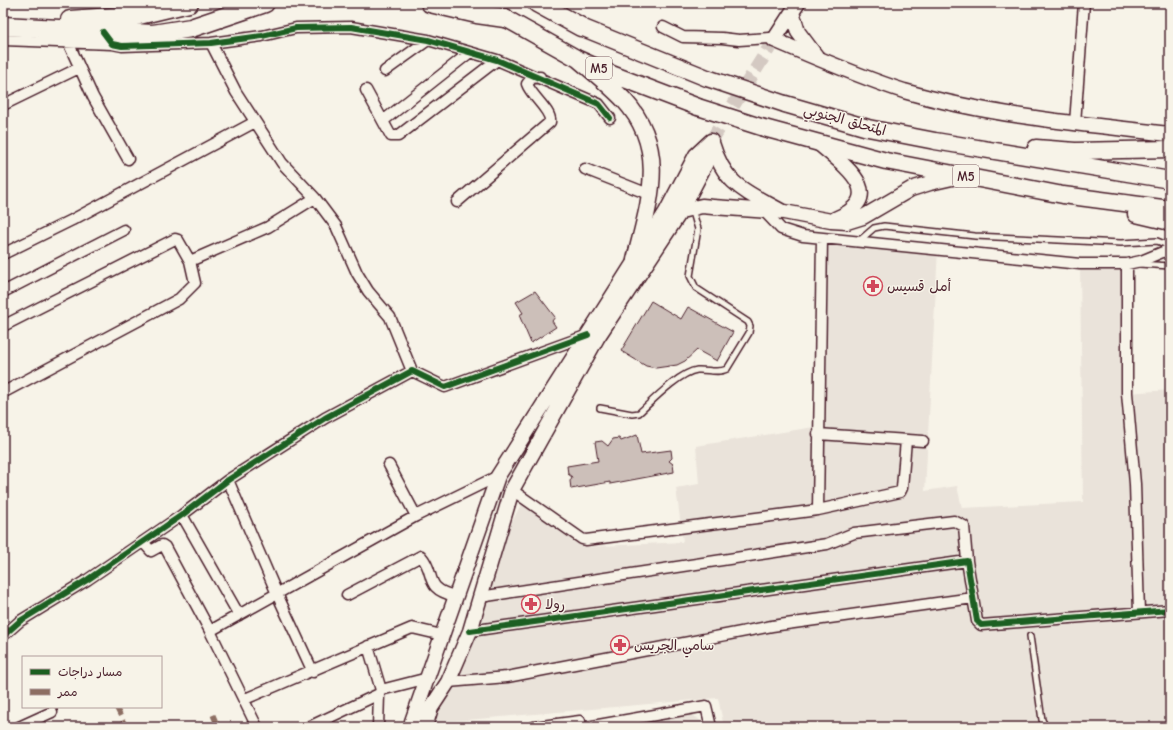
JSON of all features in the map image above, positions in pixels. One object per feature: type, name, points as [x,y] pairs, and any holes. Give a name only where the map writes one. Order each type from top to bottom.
[{"type":"highway","points":[[3,26],[139,15],[188,3]]},
{"type":"highway","points":[[3,26],[107,38],[153,34],[178,31],[265,3]]},
{"type":"highway","points":[[430,3],[477,14],[505,18]]},
{"type":"highway","name":"المتحلق الجنوبي","points":[[479,3],[578,59],[614,75],[698,107],[764,128],[886,161],[1063,195],[1169,219]]},
{"type":"highway","name":"المتحلق الجنوبي","points":[[537,3],[581,27],[708,78],[785,104],[868,128],[935,141],[1170,180]]},
{"type":"highway","points":[[560,3],[581,27]]},
{"type":"highway","points":[[578,59],[623,99],[640,123],[647,139],[652,161],[651,195],[635,260]]},
{"type":"highway","points":[[935,141],[1075,151],[1170,149]]},
{"type":"main road","points":[[795,8],[798,32],[817,58]]},
{"type":"main road","points":[[795,8],[774,40],[904,91],[982,109],[1075,123],[1170,134]]},
{"type":"main road","points":[[425,727],[431,708],[448,682],[470,630],[512,490],[597,338],[686,210],[706,163],[711,141]]},
{"type":"main road","points":[[711,141],[720,166],[732,182],[742,190],[784,212]]},
{"type":"main road","points":[[410,727],[498,476],[672,203],[696,155],[711,141]]},
{"type":"main road","name":"المتحلق الجنوبي","points":[[818,143],[853,174],[860,184],[860,197],[855,208],[845,215],[831,221]]},
{"type":"main road","name":"المتحلق الجنوبي","points":[[831,221],[847,222],[856,220],[911,189],[962,176]]},
{"type":"main road","points":[[686,210],[713,207],[784,212],[831,221]]},
{"type":"main road","points":[[484,515],[502,524]]},
{"type":"street","points":[[1075,123],[1084,3]]},
{"type":"street","points":[[3,40],[68,42],[107,38],[122,46],[211,43],[262,36],[296,28],[351,27],[428,40],[497,60],[540,77],[600,104],[610,118]]},
{"type":"street","points":[[662,27],[683,37],[738,40],[770,38],[774,40]]},
{"type":"street","points":[[385,71],[428,40]]},
{"type":"street","points":[[68,42],[93,97],[128,159]]},
{"type":"street","points":[[211,43],[236,92],[282,163],[315,198],[336,226],[357,273],[368,291],[390,317],[412,371],[445,387],[588,335]]},
{"type":"street","points":[[383,122],[469,53]]},
{"type":"street","points":[[366,90],[391,136],[398,136],[497,60]]},
{"type":"street","points":[[3,105],[79,68]]},
{"type":"street","points":[[457,202],[550,122],[550,117],[532,94],[528,84],[532,78],[540,77]]},
{"type":"street","points":[[3,254],[72,220],[256,122]]},
{"type":"street","points":[[585,169],[651,195]]},
{"type":"street","points":[[190,261],[268,227],[315,198]]},
{"type":"street","points":[[764,211],[781,229],[803,236],[1080,264],[1126,264],[1141,261],[1170,249]]},
{"type":"street","points":[[3,292],[124,230]]},
{"type":"street","points":[[818,510],[822,238]]},
{"type":"street","points":[[3,326],[175,239],[178,240],[190,261],[195,283],[179,298],[6,391],[3,391]]},
{"type":"street","points":[[1126,264],[1127,393],[1136,484],[1139,612]]},
{"type":"street","points":[[3,636],[20,622],[87,580],[182,515],[228,480],[325,418],[412,371]]},
{"type":"street","points":[[818,434],[923,441]]},
{"type":"street","points":[[512,490],[578,537],[586,540],[818,510],[900,492],[902,488],[906,440]]},
{"type":"street","points":[[389,465],[416,516]]},
{"type":"street","points":[[210,631],[416,516],[498,476]]},
{"type":"street","points":[[228,480],[276,594],[312,672]]},
{"type":"street","points":[[182,515],[239,615]]},
{"type":"street","points":[[480,597],[828,544],[854,533],[954,521],[964,526],[972,598],[978,621],[981,625],[1170,610]]},
{"type":"street","points":[[143,542],[151,551],[162,545],[165,547],[245,699],[257,727]]},
{"type":"street","points":[[346,595],[421,556],[434,586],[442,593],[455,596]]},
{"type":"street","points":[[470,630],[967,561]]},
{"type":"street","points":[[448,682],[507,677],[772,626],[972,598]]},
{"type":"street","points":[[245,699],[312,672],[368,646],[412,628],[442,635]]},
{"type":"street","points":[[368,646],[380,692],[378,727]]},
{"type":"street","points":[[309,727],[380,692],[428,678]]},
{"type":"street","points":[[587,727],[706,706],[711,727]]},
{"type":"street","points":[[19,727],[52,712]]},
{"type":"street","points":[[534,727],[580,721],[580,727]]},
{"type":"lane","points":[[600,408],[632,414],[639,412],[679,378],[690,372],[697,370],[723,371],[727,369],[749,333],[750,326],[748,322],[692,284],[690,276],[698,229],[686,210]]},
{"type":"lane","points":[[858,242],[874,228],[884,226],[968,235],[1121,243],[1158,241],[1170,246]]},
{"type":"lane","points":[[1126,264],[1170,266]]},
{"type":"lane","points":[[1030,636],[1042,720],[1046,727]]},
{"type":"shaded area","points":[[821,239],[938,249],[925,491],[957,486],[962,508],[1083,502],[1080,264],[1127,264],[1127,393],[1170,390],[1170,727],[724,727],[718,698],[432,723],[509,527],[522,503],[583,547],[683,542],[676,488],[699,484],[696,446],[820,426]]},
{"type":"shaded area","points":[[692,714],[702,722],[703,727],[630,727]]},
{"type":"building","points":[[535,291],[555,317],[552,321],[556,327],[531,343],[519,315],[523,313],[516,302]]},
{"type":"building","points":[[651,301],[681,319],[688,307],[733,332],[717,361],[697,350],[685,361],[677,365],[656,368],[646,366],[621,351]]},
{"type":"building","points":[[637,435],[641,454],[671,450],[672,458],[669,461],[673,464],[674,472],[610,484],[610,482],[571,489],[570,481],[572,477],[568,474],[567,466],[598,461],[595,442],[602,441],[608,446],[613,439],[619,438],[621,441]]},
{"type":"tunnel","points":[[711,141],[774,40]]},
{"type":"marked path","points":[[116,708],[126,727]]},
{"type":"marked path","points":[[213,715],[218,727]]},
{"type":"cycle path","points":[[103,32],[112,44],[122,46],[211,43],[262,36],[296,28],[351,27],[428,40],[497,60],[599,104],[610,118]]},
{"type":"cycle path","points":[[3,636],[20,621],[87,580],[182,515],[228,480],[325,418],[412,371],[445,387],[588,335]]},
{"type":"cycle path","points":[[470,631],[967,561],[977,621],[981,625],[1170,610]]},
{"type":"place","name":"أمل قسيس","points":[[873,286]]},
{"type":"place","name":"رولا","points":[[531,604]]},
{"type":"place","name":"سامي الجريس","points":[[620,645]]}]
